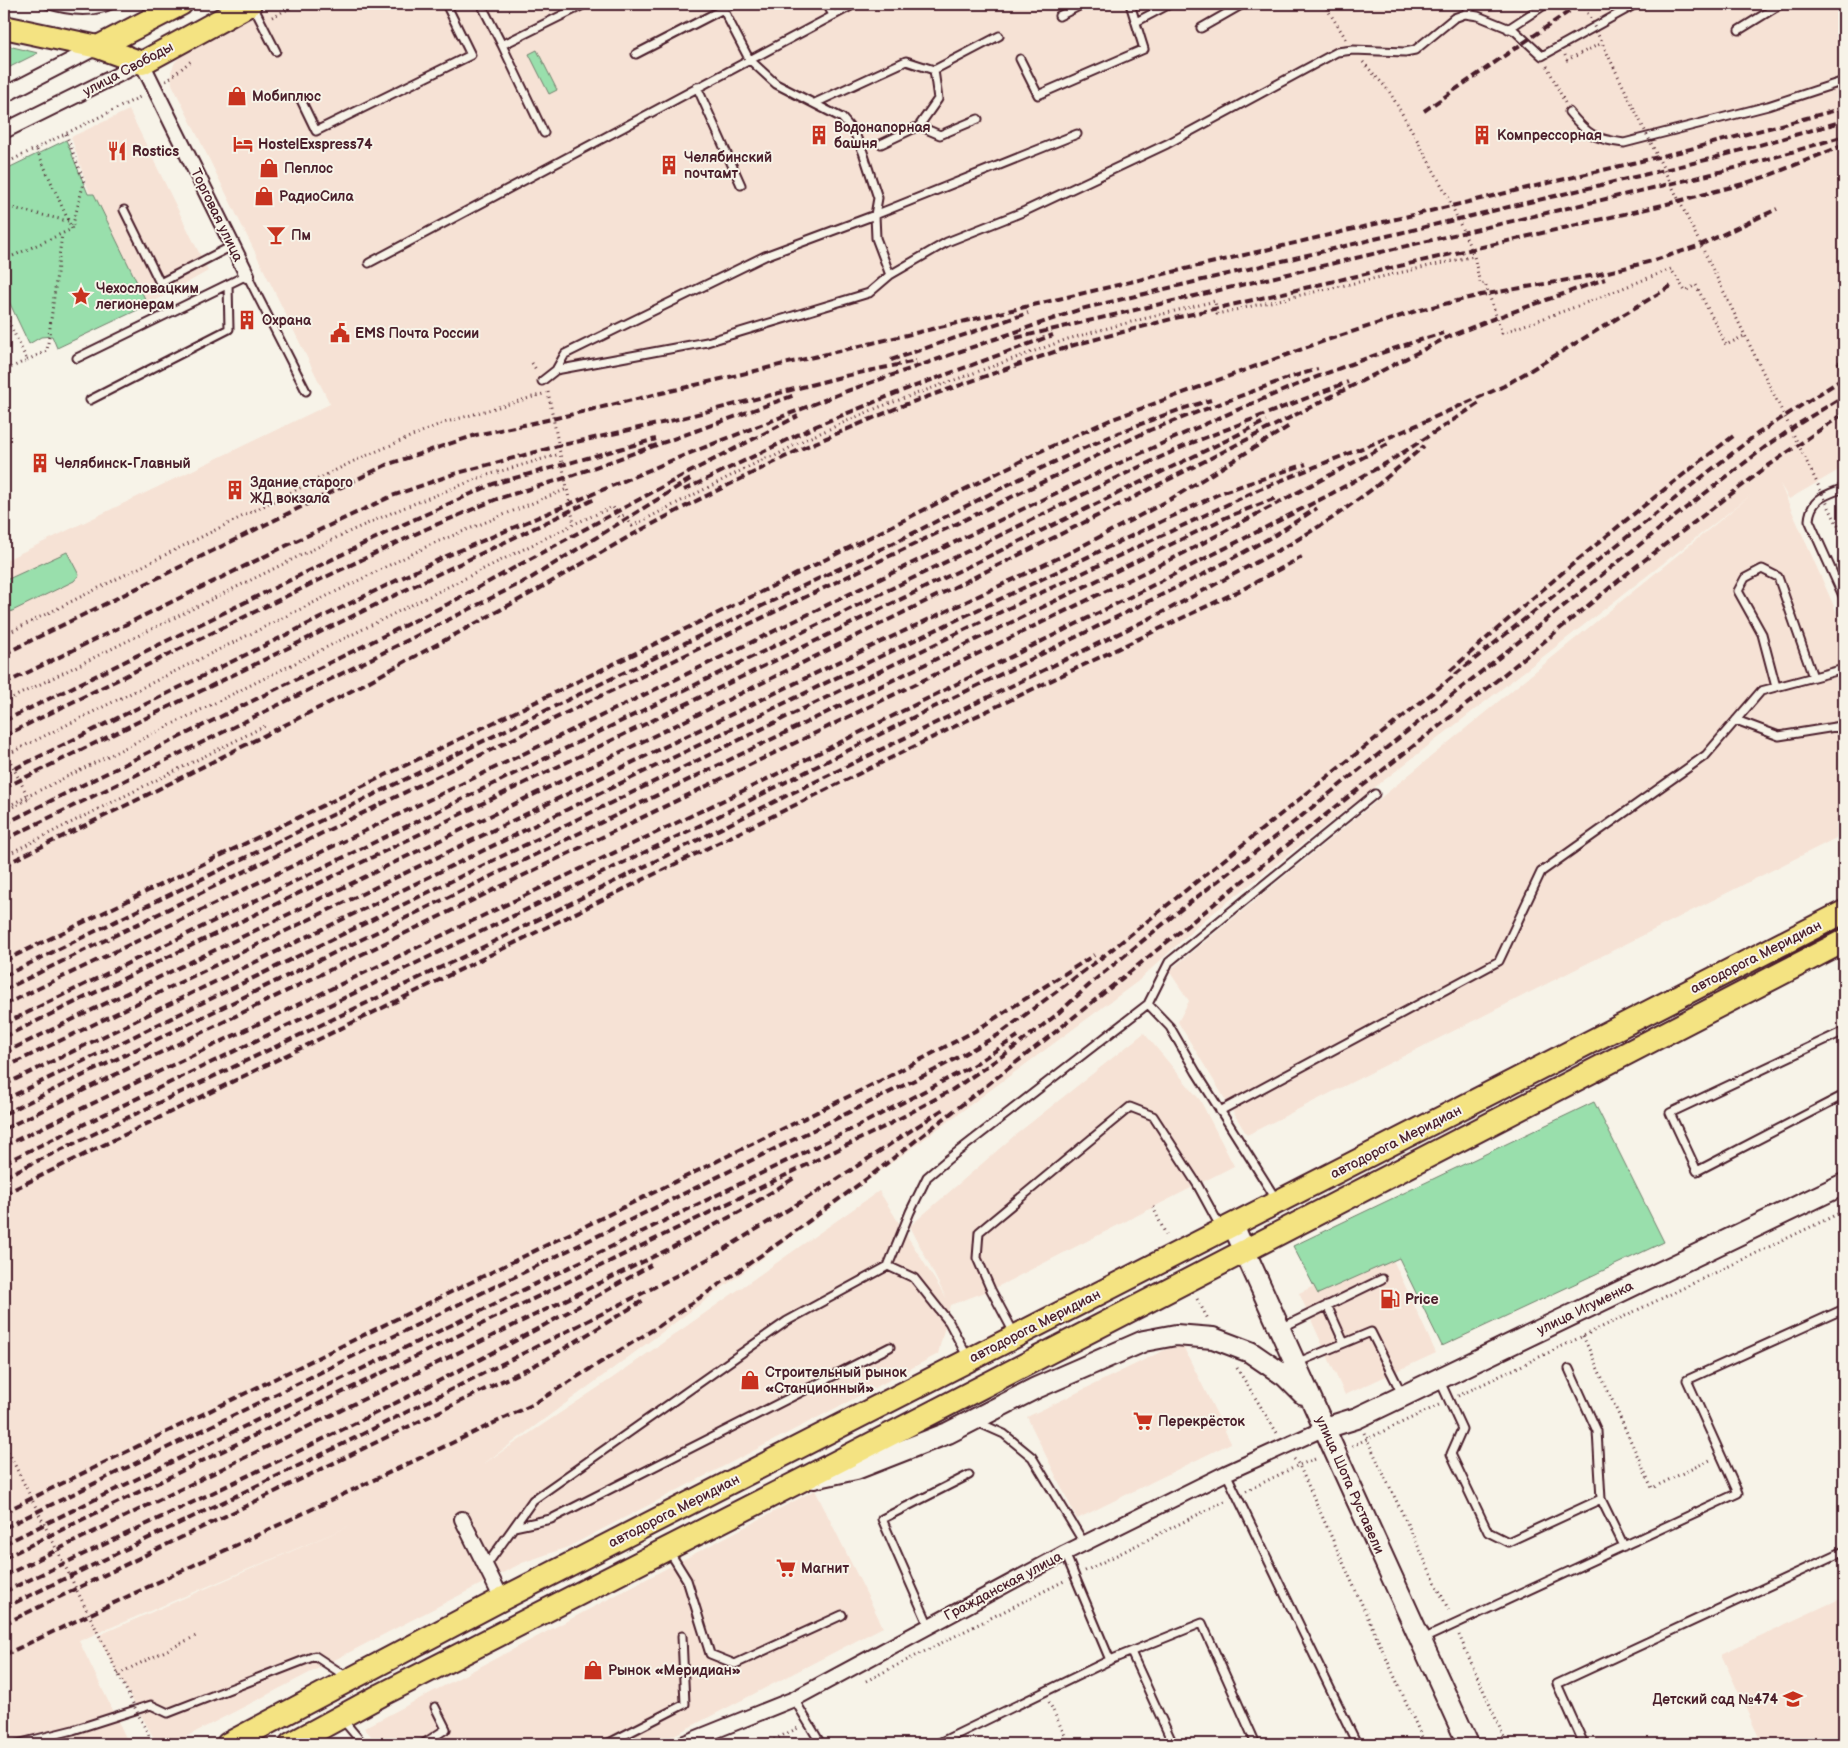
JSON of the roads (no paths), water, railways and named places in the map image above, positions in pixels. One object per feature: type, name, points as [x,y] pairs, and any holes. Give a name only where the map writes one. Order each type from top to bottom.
[{"type":"main road","points":[[98,47],[182,4]]},
{"type":"main road","name":"улица Свободы","points":[[142,64],[251,4]]},
{"type":"main road","points":[[4,27],[98,47],[142,64]]},
{"type":"main road","name":"автодорога Меридиан","points":[[228,1744],[502,1599],[1844,912]]},
{"type":"main road","name":"автодорога Меридиан","points":[[291,1744],[1844,941]]},
{"type":"street","points":[[4,95],[98,47]]},
{"type":"street","name":"Торговая улица","points":[[142,64],[247,275]]},
{"type":"street","name":"улица Свободы","points":[[4,131],[142,64]]},
{"type":"street","name":"улица Игуменка","points":[[1325,1428],[1357,1418],[1844,1184]]},
{"type":"street","name":"улица Шота Руставели","points":[[1228,1228],[1245,1251],[1468,1744]]},
{"type":"street","points":[[800,1481],[856,1469],[948,1433],[1036,1388],[1144,1340],[1176,1335],[1213,1338],[1250,1352],[1285,1376],[1315,1407]]},
{"type":"street","name":"Гражданская улица","points":[[682,1744],[794,1699],[1065,1552],[1226,1473],[1325,1428]]},
{"type":"street","points":[[462,1519],[502,1599]]},
{"type":"lane","points":[[47,4],[75,11],[103,9],[113,4]]},
{"type":"lane","points":[[251,4],[276,51]]},
{"type":"lane","points":[[301,100],[316,131],[471,55],[446,4]]},
{"type":"lane","points":[[481,4],[544,133]]},
{"type":"lane","points":[[502,44],[584,4]]},
{"type":"lane","points":[[636,54],[733,4]]},
{"type":"lane","points":[[827,4],[833,15]]},
{"type":"lane","points":[[369,263],[855,4]]},
{"type":"lane","points":[[1059,16],[1082,4]]},
{"type":"lane","points":[[1020,59],[1038,95],[1144,48],[1130,4]]},
{"type":"lane","points":[[1136,22],[1170,4]]},
{"type":"lane","points":[[1201,28],[1243,4]]},
{"type":"lane","points":[[556,370],[707,342],[869,292],[890,275],[947,242],[1026,211],[1168,144],[1337,52],[1353,50],[1392,52],[1415,50],[1454,18],[1465,14],[1474,4]]},
{"type":"lane","points":[[1508,29],[1546,4]]},
{"type":"lane","points":[[1465,14],[1478,16],[1520,35],[1542,56],[1636,4]]},
{"type":"lane","points":[[1739,30],[1781,4]]},
{"type":"lane","points":[[723,9],[749,60],[776,84],[842,118],[854,132],[864,152],[878,198],[875,215],[876,238],[890,275]]},
{"type":"lane","points":[[815,103],[906,61],[934,70],[999,36]]},
{"type":"lane","points":[[882,144],[919,126],[938,99],[934,70]]},
{"type":"lane","points":[[1569,112],[1585,131],[1603,140],[1624,143],[1768,106],[1844,81]]},
{"type":"lane","points":[[698,87],[741,185]]},
{"type":"lane","points":[[919,126],[940,136],[978,118]]},
{"type":"lane","points":[[542,381],[556,370],[566,354],[765,256],[875,215],[1076,134]]},
{"type":"lane","points":[[124,210],[160,283],[232,246]]},
{"type":"lane","points":[[77,358],[247,275],[306,391]]},
{"type":"lane","points":[[90,400],[229,329],[228,284]]},
{"type":"lane","points":[[1844,488],[1817,501],[1810,509],[1809,520],[1844,598]]},
{"type":"lane","points":[[1776,687],[1762,634],[1738,591],[1745,578],[1762,569],[1778,577],[1813,677]]},
{"type":"lane","points":[[1220,1111],[1499,961],[1541,872],[1706,755],[1761,691],[1844,669]]},
{"type":"lane","points":[[1736,720],[1780,736],[1841,726],[1844,740]]},
{"type":"lane","points":[[486,1567],[533,1500],[786,1321],[888,1266],[910,1212],[927,1177],[1148,1004],[1169,962],[1375,794]]},
{"type":"lane","points":[[1148,1004],[1170,1027],[1220,1111],[1278,1202]]},
{"type":"lane","points":[[1844,1031],[1670,1113],[1697,1170],[1844,1095]]},
{"type":"lane","points":[[1016,1336],[991,1290],[977,1258],[979,1232],[1130,1107],[1153,1116],[1228,1228]]},
{"type":"lane","points":[[888,1266],[914,1278],[949,1322],[969,1360]]},
{"type":"lane","points":[[1280,1329],[1382,1279]]},
{"type":"lane","points":[[1327,1305],[1344,1342]]},
{"type":"lane","points":[[1420,1640],[1738,1493],[1687,1380],[1844,1309]]},
{"type":"lane","points":[[1295,1364],[1371,1332],[1403,1396]]},
{"type":"lane","points":[[514,1528],[551,1519],[890,1346]]},
{"type":"lane","points":[[1568,1369],[1597,1431],[1600,1499],[1624,1546]]},
{"type":"lane","points":[[1439,1379],[1462,1429],[1451,1454],[1488,1532],[1508,1542],[1600,1499]]},
{"type":"lane","points":[[972,1420],[1004,1434],[1032,1457],[1084,1543]]},
{"type":"lane","points":[[1226,1473],[1357,1744]]},
{"type":"lane","points":[[929,1626],[882,1519],[968,1475]]},
{"type":"lane","points":[[668,1548],[687,1580],[710,1654],[735,1664],[842,1615]]},
{"type":"lane","points":[[1065,1552],[1110,1660]]},
{"type":"lane","points":[[1584,1744],[1557,1684],[1844,1552]]},
{"type":"lane","points":[[937,1744],[1110,1660],[1202,1623],[1256,1744]]},
{"type":"lane","points":[[607,1744],[685,1704],[682,1636]]},
{"type":"lane","points":[[1131,1652],[1173,1744]]},
{"type":"lane","points":[[17,1744],[73,1730],[151,1705],[168,1713],[314,1656],[352,1680]]},
{"type":"lane","points":[[794,1699],[821,1744]]},
{"type":"lane","points":[[423,1744],[446,1729],[435,1707]]},
{"type":"lane","points":[[340,1717],[363,1744]]},
{"type":"lane","points":[[952,1736],[956,1744]]},
{"type":"railway","points":[[1424,111],[1580,4]]},
{"type":"railway","points":[[4,654],[386,465],[476,435],[552,419],[1679,152],[1844,108]]},
{"type":"railway","points":[[4,774],[442,558],[680,457],[847,391],[1081,309],[1710,159],[1844,121]]},
{"type":"railway","points":[[1016,338],[1712,174],[1844,136]]},
{"type":"railway","points":[[4,865],[342,696],[690,504],[803,448],[904,405],[1074,345],[1175,318],[1663,205],[1743,184],[1844,145]]},
{"type":"railway","points":[[4,961],[753,596],[1039,452],[1110,420],[1324,341],[1416,311],[1481,295],[1596,275],[1652,261],[1698,246],[1777,209]]},
{"type":"railway","points":[[4,1053],[750,689],[1099,515],[1448,337],[1605,279]]},
{"type":"railway","points":[[4,1100],[1013,606],[1260,489],[1397,434],[1504,386],[1673,285]]},
{"type":"railway","points":[[891,360],[1028,313]]},
{"type":"railway","points":[[4,1005],[414,807],[991,524],[1118,464],[1230,413],[1300,384],[1407,344],[1443,333]]},
{"type":"railway","points":[[684,490],[816,426],[899,392],[1053,335]]},
{"type":"railway","points":[[1838,364],[1844,359]]},
{"type":"railway","points":[[4,684],[392,496],[454,474],[558,446],[666,422],[845,376],[916,361]]},
{"type":"railway","points":[[4,990],[576,708],[1150,430],[1288,378],[1318,369]]},
{"type":"railway","points":[[4,1528],[935,1070],[998,1035],[1100,959],[1757,434],[1844,378]]},
{"type":"railway","points":[[4,1024],[1131,471],[1189,444],[1348,382]]},
{"type":"railway","points":[[4,736],[426,529],[497,499],[565,478],[795,395]]},
{"type":"railway","points":[[4,1558],[882,1128],[952,1090],[1011,1050],[1055,1016],[1096,979],[1184,907],[1294,822],[1678,514],[1764,448],[1844,396]]},
{"type":"railway","points":[[4,976],[897,541],[1067,456],[1138,425],[1211,400]]},
{"type":"railway","points":[[4,1146],[753,786],[1122,601],[1329,495],[1390,461],[1481,402]]},
{"type":"railway","points":[[4,824],[448,604],[682,476],[798,416]]},
{"type":"railway","points":[[4,1655],[532,1405],[659,1326],[786,1238],[869,1177],[1059,1029],[1296,838],[1485,690],[1629,572],[1768,466],[1840,416]]},
{"type":"railway","points":[[4,1037],[1266,421]]},
{"type":"railway","points":[[4,1068],[843,660],[1071,552],[1171,499],[1291,425]]},
{"type":"railway","points":[[1450,671],[1590,549],[1736,434]]},
{"type":"railway","points":[[4,721],[402,525],[493,484],[656,439]]},
{"type":"railway","points":[[4,1129],[1186,552],[1390,443]]},
{"type":"railway","points":[[4,1177],[477,950],[794,792],[1171,608],[1292,543],[1331,519],[1374,488],[1424,446]]},
{"type":"railway","points":[[4,1085],[846,673],[1223,492],[1306,464]]},
{"type":"railway","points":[[4,840],[531,578],[692,478]]},
{"type":"railway","points":[[4,1114],[1227,517],[1276,498]]},
{"type":"railway","points":[[4,788],[434,576],[595,499]]},
{"type":"railway","points":[[4,1163],[707,822],[920,714],[1204,574],[1275,535],[1317,508]]},
{"type":"railway","points":[[4,1194],[966,721],[1243,589],[1302,557]]},
{"type":"railway","points":[[4,1512],[880,1081],[975,1031],[1094,955]]},
{"type":"railway","points":[[4,1544],[858,1126],[972,1066],[1018,1036]]},
{"type":"railway","points":[[4,1608],[333,1449],[710,1258],[836,1180],[945,1108]]},
{"type":"railway","points":[[4,1576],[673,1247],[743,1210],[796,1177]]},
{"type":"railway","points":[[4,1592],[412,1395],[572,1310],[651,1265]]},
{"type":"railway","points":[[4,1624],[547,1359],[644,1300]]},
{"type":"place","name":"Мобиплюс","points":[[237,96]]},
{"type":"place","name":"Водонапорная башня","points":[[819,135]]},
{"type":"place","name":"Компрессорная","points":[[1482,135]]},
{"type":"place","name":"HostelExspress74","points":[[243,144]]},
{"type":"place","name":"Rostics","points":[[117,151]]},
{"type":"place","name":"Челябинский почтамт","points":[[669,165]]},
{"type":"place","name":"Пеплос","points":[[269,168]]},
{"type":"place","name":"РадиоСила","points":[[264,196]]},
{"type":"place","name":"Пм","points":[[276,235]]},
{"type":"place","name":"Чехословацким легионерам","points":[[81,296]]},
{"type":"place","name":"Охрана","points":[[247,320]]},
{"type":"place","name":"EMS Почта России","points":[[340,333]]},
{"type":"place","name":"Челябинск-Главный","points":[[40,463]]},
{"type":"place","name":"Здание старого ЖД вокзала","points":[[235,490]]},
{"type":"place","name":"Price","points":[[1390,1299]]},
{"type":"place","name":"Строительный рынок «Станционный»","points":[[750,1380]]},
{"type":"place","name":"Перекрёсток","points":[[1143,1421]]},
{"type":"place","name":"Магнит","points":[[786,1568]]},
{"type":"place","name":"Рынок «Меридиан»","points":[[593,1670]]},
{"type":"place","name":"Детский сад №474","points":[[1793,1699]]}]
